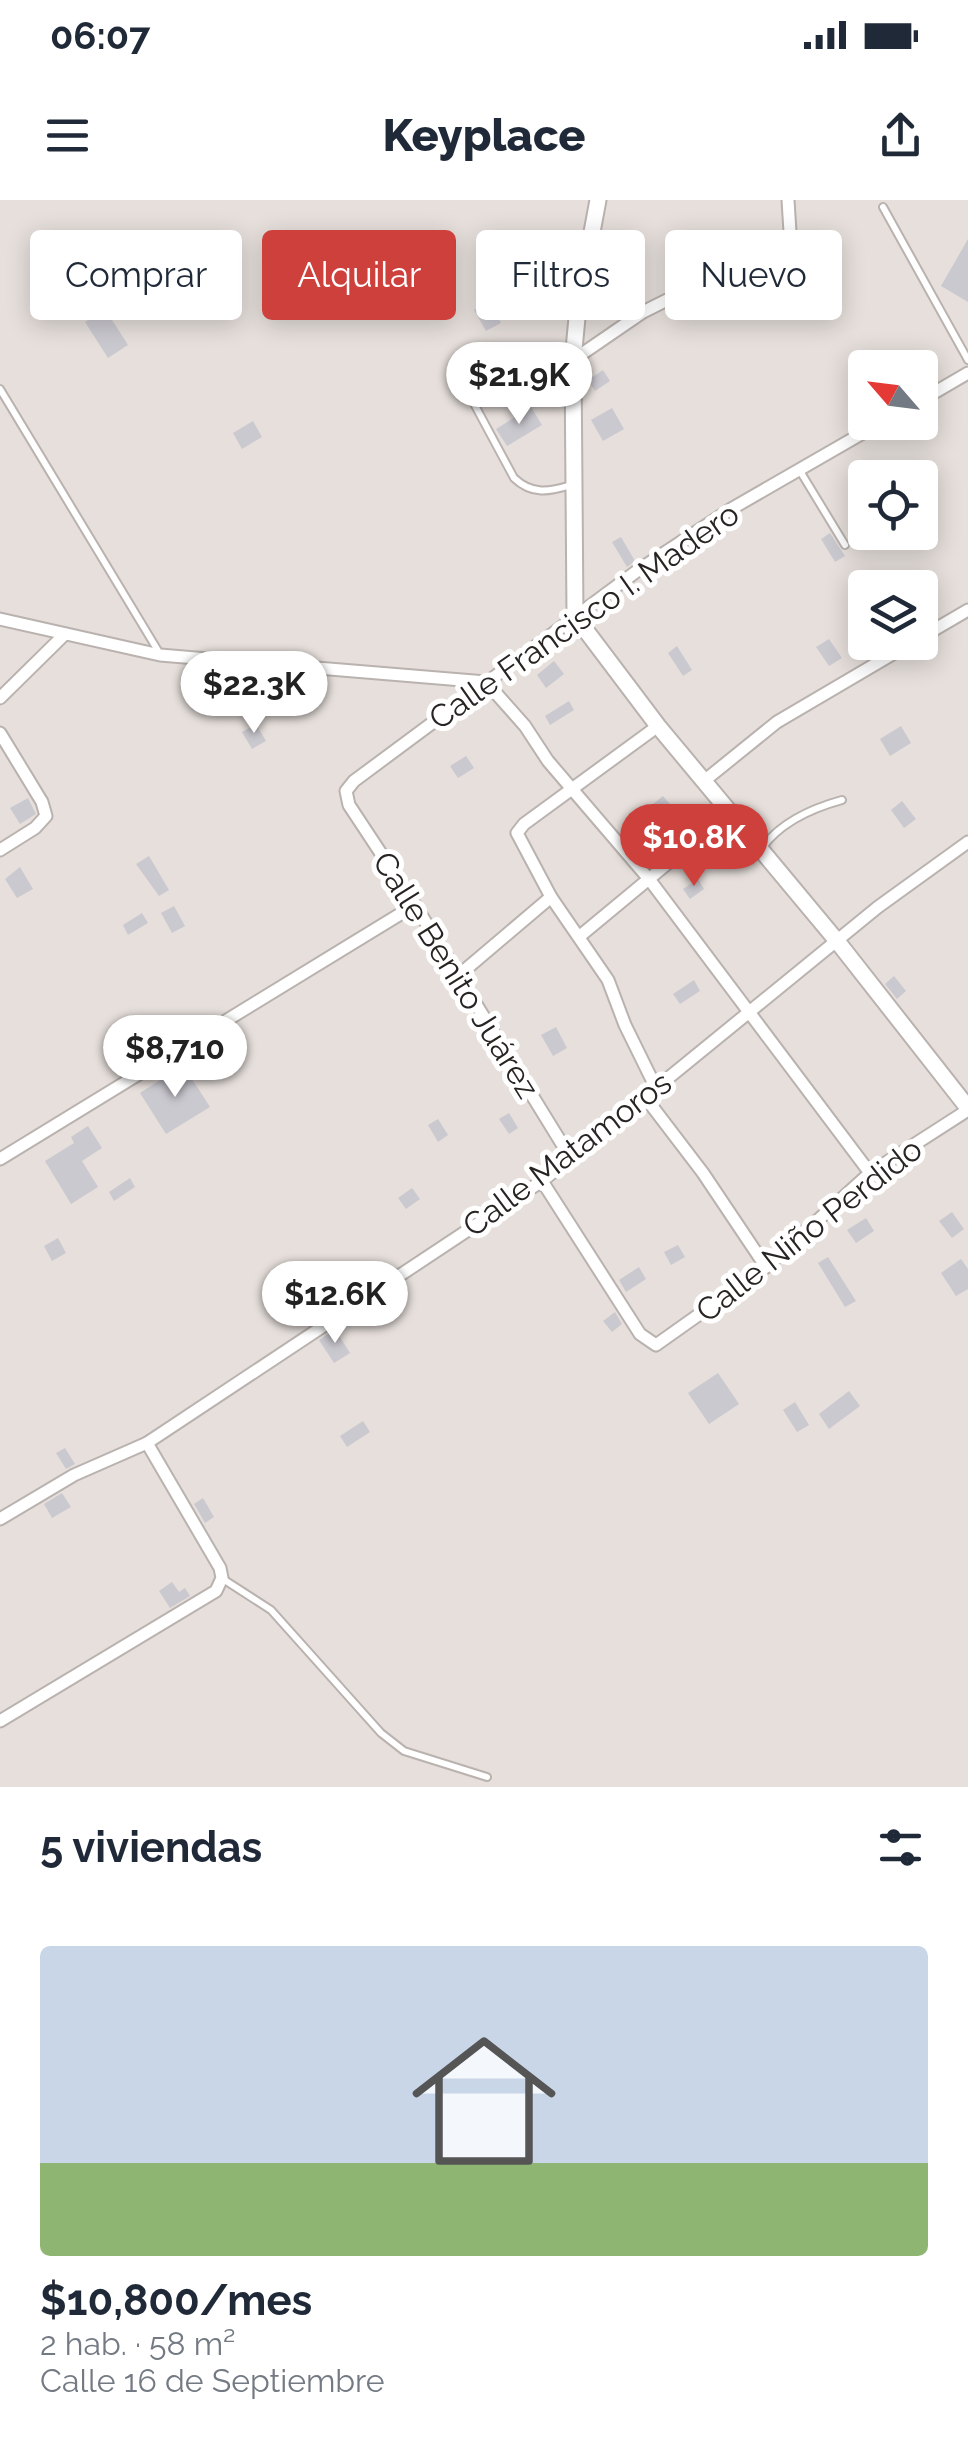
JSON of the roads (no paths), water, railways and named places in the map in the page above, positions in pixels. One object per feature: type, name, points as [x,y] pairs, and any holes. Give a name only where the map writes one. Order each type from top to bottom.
[{"type":"street","points":[[598,200],[578,307],[573,360],[574,616],[658,726],[762,849],[968,1109]]},
{"type":"street","points":[[573,360],[643,312],[784,246],[790,232],[788,200]]},
{"type":"street","points":[[938,390],[968,373]]},
{"type":"street","name":"Calle Francisco I. Madero","points":[[346,791],[354,781],[574,616],[731,510],[851,440]]},
{"type":"street","points":[[938,628],[968,610]]},
{"type":"street","points":[[0,619],[160,655],[486,682],[649,879],[870,1173]]},
{"type":"street","points":[[0,698],[64,634]]},
{"type":"street","points":[[704,781],[777,722],[882,660]]},
{"type":"street","points":[[656,1088],[608,980],[551,898],[517,833],[658,726]]},
{"type":"street","points":[[0,733],[42,802],[46,816],[36,828],[0,850]]},
{"type":"street","name":"Calle Benito Juárez","points":[[346,791],[349,805],[570,1158]]},
{"type":"street","points":[[580,936],[734,815]]},
{"type":"street","name":"Calle Matamoros","points":[[0,1520],[74,1475],[148,1443],[542,1180],[836,942],[968,842]]},
{"type":"street","points":[[459,976],[551,898]]},
{"type":"street","points":[[0,1159],[415,905]]},
{"type":"street","points":[[645,1096],[766,1267]]},
{"type":"street","name":"Calle Niño Perdido","points":[[542,1180],[640,1334],[649,1342],[662,1343],[766,1267],[870,1173],[968,1109]]},
{"type":"street","points":[[0,1720],[216,1591],[222,1578],[220,1568],[148,1443]]},
{"type":"lane","points":[[883,207],[968,360]]},
{"type":"lane","points":[[0,389],[160,655]]},
{"type":"lane","points":[[471,398],[514,478],[524,488],[540,492],[572,485]]},
{"type":"lane","points":[[799,470],[844,545]]},
{"type":"lane","points":[[762,849],[780,829],[826,804],[842,800]]},
{"type":"lane","points":[[222,1578],[271,1610],[381,1733],[404,1752],[487,1777]]}]
